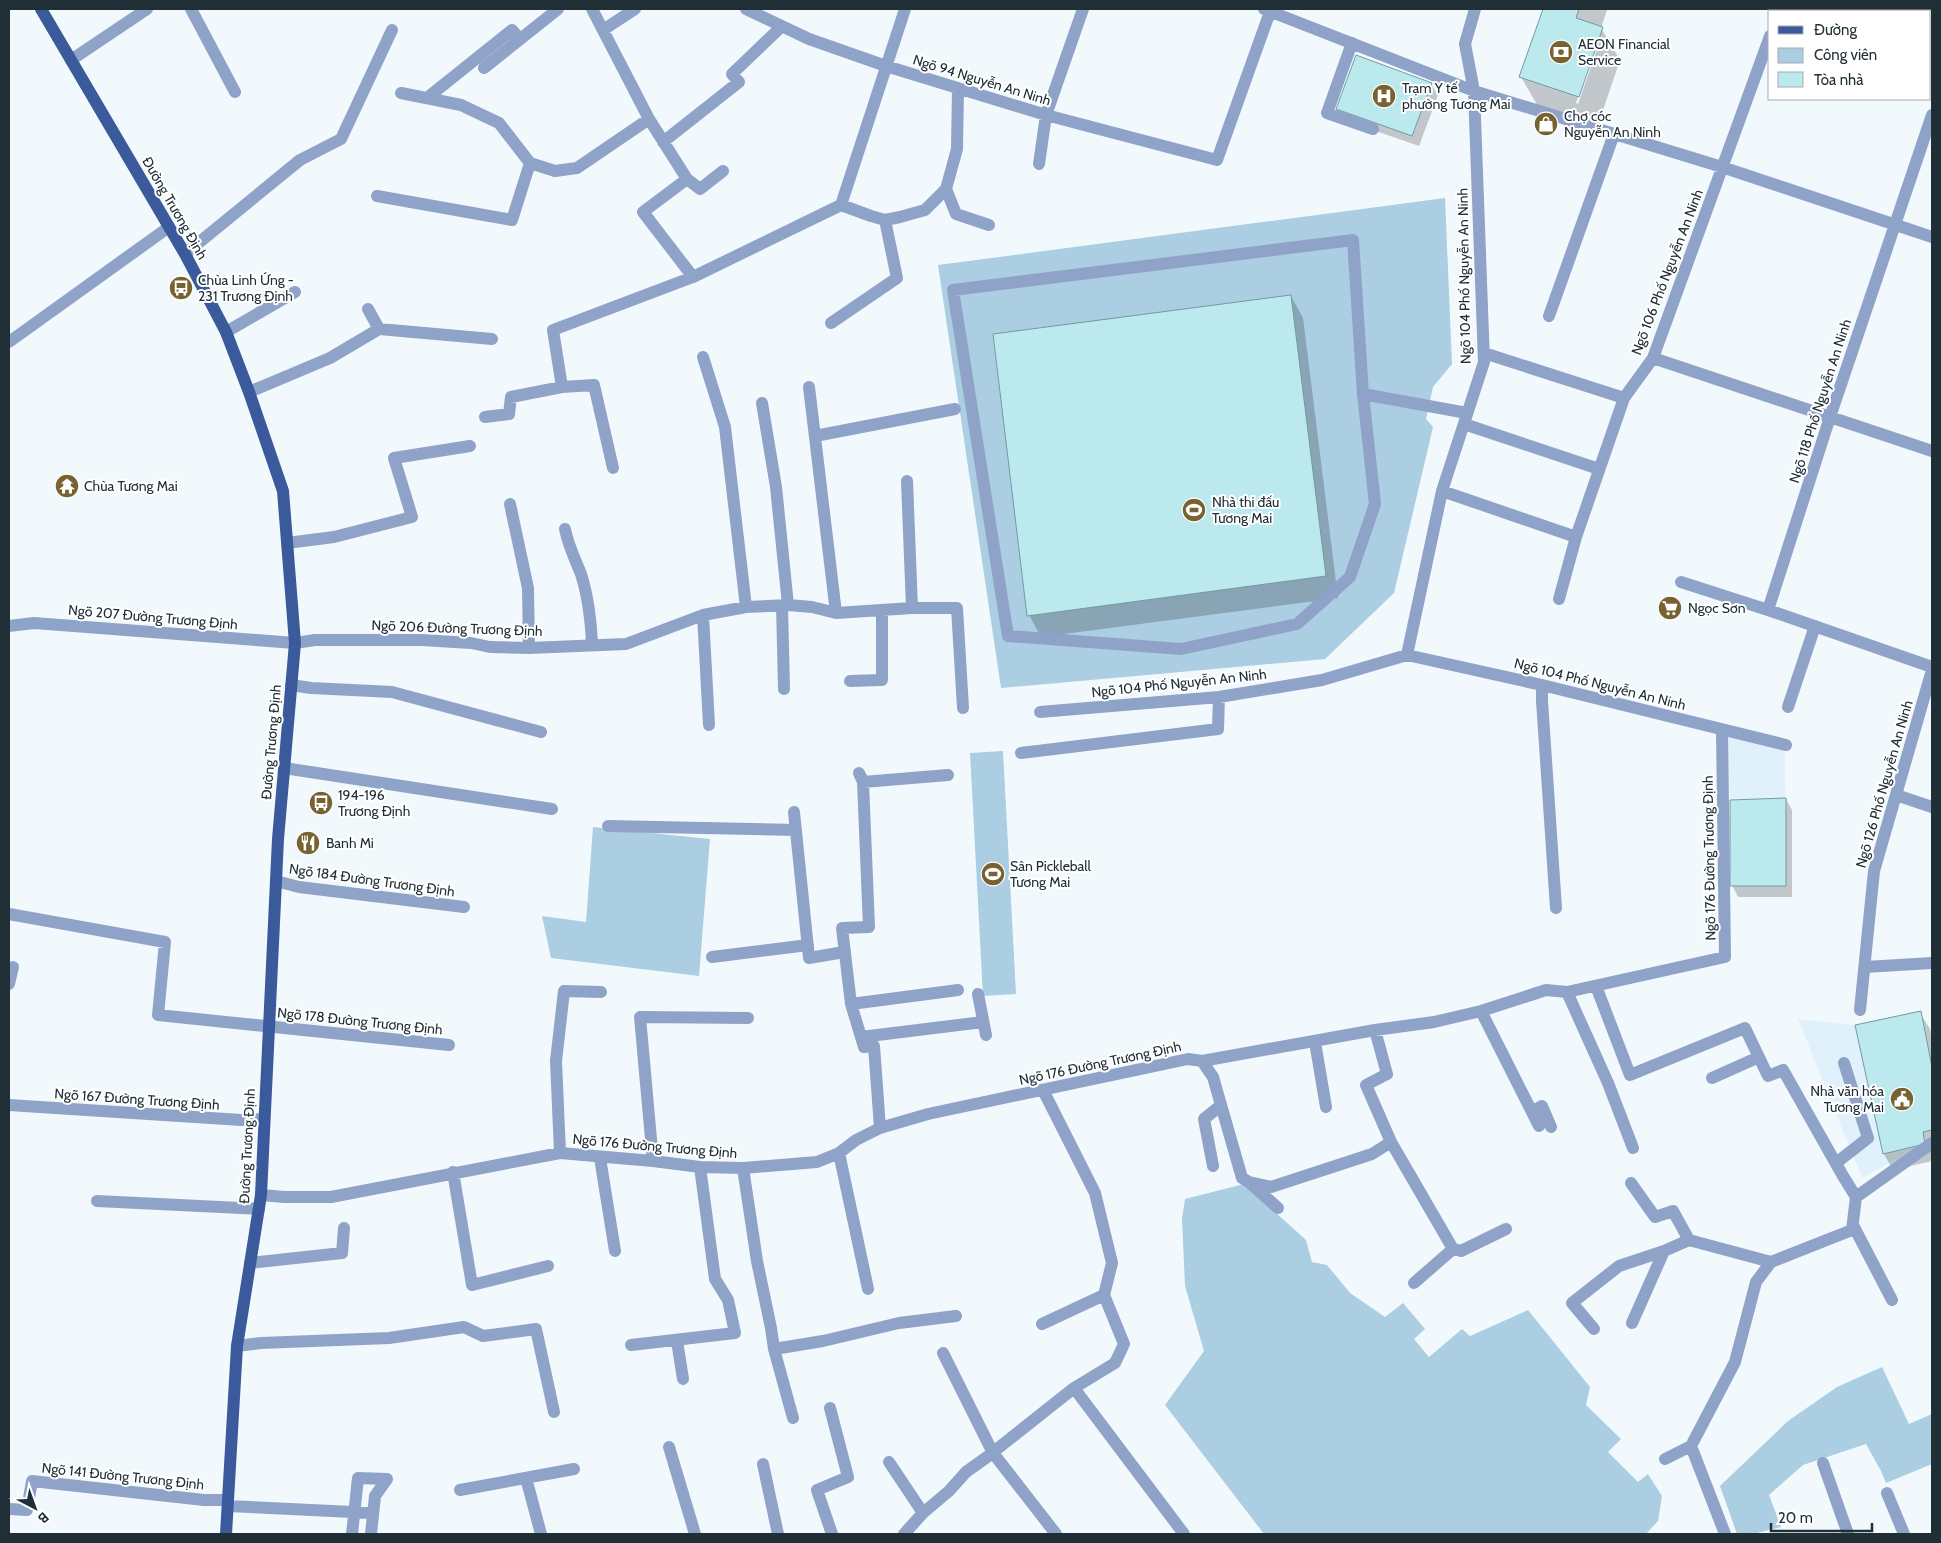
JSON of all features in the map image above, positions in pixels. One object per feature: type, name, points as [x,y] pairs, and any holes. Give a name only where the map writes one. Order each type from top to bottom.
[{"type":"main road","name":"Đường Trương Định","points":[[41,9],[185,254],[226,332],[283,491],[295,643],[276,881],[261,1195],[237,1346],[226,1534]]},
{"type":"street","points":[[71,60],[147,9]]},
{"type":"street","points":[[191,9],[235,92]]},
{"type":"street","points":[[484,68],[558,9]]},
{"type":"street","points":[[592,9],[649,119],[686,179],[700,189],[723,170]]},
{"type":"street","points":[[603,30],[635,9]]},
{"type":"street","name":"Ngõ 94 Nguyễn An Ninh","points":[[746,9],[809,39],[886,66],[1046,115],[1217,160],[1268,9]]},
{"type":"street","points":[[562,388],[553,330],[693,277],[841,204],[905,9]]},
{"type":"street","points":[[1039,164],[1046,115],[1083,9]]},
{"type":"street","points":[[1268,9],[1474,91],[1722,167],[1932,237]]},
{"type":"street","name":"Ngõ 104 Phố Nguyễn An Ninh","points":[[1407,655],[1442,491],[1484,362],[1474,91],[1465,44],[1475,9]]},
{"type":"street","points":[[663,142],[739,82],[732,74],[782,27]]},
{"type":"street","points":[[185,254],[300,160],[341,140],[392,30]]},
{"type":"street","points":[[427,98],[512,30],[520,39]]},
{"type":"street","name":"Ngõ 106 Phố Nguyễn An Ninh","points":[[1558,599],[1576,537],[1624,398],[1653,358],[1768,41]]},
{"type":"street","points":[[1352,43],[1327,113],[1373,129]]},
{"type":"street","points":[[841,204],[885,220],[900,218],[925,210],[946,189],[957,149],[958,88]]},
{"type":"street","points":[[401,93],[461,105],[499,124],[530,162],[555,171],[577,168],[649,119]]},
{"type":"street","name":"Ngõ 118 Phố Nguyễn An Ninh","points":[[1768,610],[1830,417],[1932,115]]},
{"type":"street","points":[[1550,316],[1614,134]]},
{"type":"street","points":[[377,196],[512,220],[530,162]]},
{"type":"street","points":[[686,179],[643,212],[693,277]]},
{"type":"street","points":[[946,189],[956,214],[989,225]]},
{"type":"street","points":[[831,323],[897,278],[885,220]]},
{"type":"street","points":[[9,342],[169,227]]},
{"type":"street","points":[[1353,240],[1363,394],[1375,504],[1350,576],[1297,624],[1181,649],[1008,636],[953,290],[1353,240]]},
{"type":"street","points":[[226,332],[295,292]]},
{"type":"street","points":[[368,310],[380,329]]},
{"type":"street","points":[[249,392],[330,358],[380,329],[492,339]]},
{"type":"street","points":[[1484,353],[1624,398]]},
{"type":"street","points":[[704,358],[725,428],[746,607]]},
{"type":"street","points":[[1653,358],[1932,451]]},
{"type":"street","points":[[485,417],[509,414],[511,397],[594,384],[613,468]]},
{"type":"street","points":[[809,387],[836,613]]},
{"type":"street","points":[[1363,394],[1465,419],[1599,469]]},
{"type":"street","points":[[762,403],[776,487],[785,605],[784,690]]},
{"type":"street","points":[[815,436],[955,409]]},
{"type":"street","points":[[287,543],[334,537],[412,517],[394,458],[470,446]]},
{"type":"street","points":[[907,481],[912,608]]},
{"type":"street","points":[[1442,491],[1576,537]]},
{"type":"street","points":[[510,504],[528,588],[529,648]]},
{"type":"street","points":[[565,529],[569,547],[581,575],[591,620],[592,644]]},
{"type":"street","points":[[1681,582],[1932,667]]},
{"type":"street","name":"Ngõ 206 Đường Trương Định","points":[[295,643],[315,640],[421,640],[471,643],[490,647],[529,648],[626,644],[703,615],[746,607],[785,605],[812,607],[836,613],[912,608],[957,608],[963,708]]},
{"type":"street","points":[[850,681],[882,680],[882,610]]},
{"type":"street","points":[[703,615],[709,725]]},
{"type":"street","name":"Ngõ 207 Đường Trương Định","points":[[9,626],[34,623],[295,643]]},
{"type":"street","points":[[1788,707],[1815,626]]},
{"type":"street","name":"Ngõ 104 Phố Nguyễn An Ninh","points":[[1040,712],[1219,697],[1322,680],[1407,655],[1542,685],[1786,745]]},
{"type":"street","name":"Ngõ 126 Phố Nguyễn An Ninh","points":[[1860,1010],[1874,871],[1932,670]]},
{"type":"street","points":[[291,685],[311,688],[392,692],[541,732]]},
{"type":"street","points":[[1542,685],[1556,908]]},
{"type":"street","points":[[1021,753],[1218,729],[1219,697]]},
{"type":"street","name":"Ngõ 176 Đường Trương Định","points":[[261,1195],[331,1197],[453,1172],[560,1153],[600,1158],[653,1161],[700,1168],[743,1168],[817,1162],[839,1153],[856,1140],[880,1128],[928,1114],[1188,1059],[1202,1061],[1375,1030],[1434,1022],[1481,1011],[1546,990],[1567,992],[1725,957],[1722,730]]},
{"type":"street","points":[[284,768],[552,809]]},
{"type":"street","points":[[880,1128],[874,1046],[864,1047],[851,1004],[842,928],[868,927],[861,778],[948,775]]},
{"type":"street","points":[[1896,795],[1932,808]]},
{"type":"street","points":[[794,812],[809,958],[844,952]]},
{"type":"street","points":[[608,826],[796,830]]},
{"type":"street","name":"Ngõ 184 Đường Trương Định","points":[[276,881],[299,887],[464,907]]},
{"type":"street","name":"Ngõ 178 Đường Trương Định","points":[[9,914],[165,942],[158,1015],[449,1045]]},
{"type":"street","points":[[712,957],[808,945]]},
{"type":"street","points":[[1864,966],[1932,963]]},
{"type":"street","points":[[9,984],[13,967]]},
{"type":"street","points":[[1596,986],[1630,1075],[1745,1028],[1768,1076],[1783,1070],[1856,1197],[1852,1230],[1771,1262],[1756,1282],[1735,1362],[1691,1446],[1665,1459]]},
{"type":"street","points":[[851,1004],[958,990]]},
{"type":"street","points":[[560,1153],[556,1061],[564,991],[601,992]]},
{"type":"street","points":[[1567,992],[1608,1083],[1633,1148]]},
{"type":"street","points":[[978,994],[986,1035]]},
{"type":"street","points":[[1481,1011],[1532,1112],[1545,1126]]},
{"type":"street","points":[[653,1161],[640,1017],[748,1018]]},
{"type":"street","points":[[861,1037],[983,1022]]},
{"type":"street","points":[[1375,1030],[1387,1074],[1366,1085],[1391,1142],[1453,1249],[1461,1251],[1506,1229]]},
{"type":"street","points":[[1316,1042],[1326,1107]]},
{"type":"street","points":[[1712,1078],[1759,1057]]},
{"type":"street","points":[[1202,1061],[1213,1077],[1242,1178],[1278,1208]]},
{"type":"street","points":[[1836,1162],[1868,1138],[1844,1064]]},
{"type":"street","points":[[907,1534],[923,1513],[966,1472],[993,1453],[1074,1388],[1115,1363],[1124,1344],[1104,1295],[1112,1263],[1095,1193],[1043,1090]]},
{"type":"street","name":"Ngõ 167 Đường Trương Định","points":[[9,1105],[241,1120],[264,1119]]},
{"type":"street","points":[[1213,1166],[1204,1119],[1220,1106]]},
{"type":"street","points":[[1249,1182],[1271,1187],[1372,1154],[1391,1142]]},
{"type":"street","points":[[1856,1197],[1932,1143]]},
{"type":"street","points":[[839,1153],[868,1289]]},
{"type":"street","points":[[600,1158],[615,1251]]},
{"type":"street","points":[[631,1345],[735,1333],[728,1300],[715,1279],[700,1168]]},
{"type":"street","points":[[743,1168],[757,1261],[774,1349],[793,1418]]},
{"type":"street","points":[[453,1172],[472,1285],[548,1266]]},
{"type":"street","points":[[1631,1183],[1655,1218],[1673,1211],[1689,1240]]},
{"type":"street","points":[[97,1201],[258,1209]]},
{"type":"street","points":[[1853,1225],[1892,1300]]},
{"type":"street","points":[[250,1263],[342,1253],[344,1228]]},
{"type":"street","points":[[1594,1329],[1572,1303],[1619,1266],[1664,1251],[1689,1240],[1771,1262]]},
{"type":"street","points":[[1414,1283],[1453,1249]]},
{"type":"street","points":[[1632,1323],[1664,1251]]},
{"type":"street","points":[[1042,1324],[1104,1295]]},
{"type":"street","points":[[774,1349],[823,1341],[899,1323],[956,1316]]},
{"type":"street","points":[[237,1346],[261,1343],[389,1338],[464,1327],[483,1336],[536,1328],[554,1412]]},
{"type":"street","points":[[677,1341],[683,1379]]},
{"type":"street","points":[[944,1353],[993,1453],[1056,1534]]},
{"type":"street","points":[[1074,1388],[1184,1534]]},
{"type":"street","points":[[830,1408],[848,1477],[817,1490],[832,1534]]},
{"type":"street","points":[[1691,1446],[1725,1534]]},
{"type":"street","points":[[669,1447],[695,1534]]},
{"type":"street","points":[[889,1462],[923,1513]]},
{"type":"street","points":[[1823,1463],[1848,1534]]},
{"type":"street","points":[[763,1464],[778,1534]]},
{"type":"street","points":[[460,1490],[574,1469]]},
{"type":"street","points":[[352,1534],[358,1478],[387,1479],[375,1496],[371,1534]]},
{"type":"street","points":[[526,1478],[541,1534]]},
{"type":"street","name":"Ngõ 141 Đường Trương Định","points":[[9,1509],[27,1510],[32,1481],[228,1503]]},
{"type":"street","points":[[1887,1493],[1904,1534]]},
{"type":"street","points":[[228,1503],[373,1513]]},
{"type":"shaded area","points":[[1727,736],[1785,750],[1786,886],[1730,886],[1730,800]]},
{"type":"shaded area","points":[[1921,1011],[1932,1067],[1932,1130],[1924,1132],[1925,1144],[1862,1178],[1798,1019],[1855,1025]]},
{"type":"green space","name":"Nhà thi đấu Tương Mai","points":[[1445,198],[1452,364],[1433,387],[1426,419],[1433,427],[1394,593],[1325,659],[1001,688],[938,265]]},
{"type":"green space","name":"Sân Pickleball Tương Mai","points":[[1003,751],[1016,994],[983,996],[970,753]]},
{"type":"green space","points":[[593,827],[710,839],[699,976],[551,958],[542,916],[586,922]]},
{"type":"green space","points":[[1244,1184],[1306,1240],[1312,1262],[1327,1265],[1350,1293],[1385,1317],[1403,1303],[1425,1329],[1414,1339],[1429,1357],[1462,1329],[1470,1336],[1528,1310],[1590,1387],[1586,1405],[1621,1439],[1608,1452],[1638,1482],[1648,1474],[1662,1496],[1658,1521],[1646,1534],[1264,1534],[1165,1405],[1204,1351],[1185,1286],[1182,1219],[1185,1199]]},
{"type":"green space","points":[[1882,1367],[1909,1424],[1932,1414],[1932,1464],[1886,1483],[1866,1444],[1803,1465],[1769,1495],[1781,1527],[1753,1534],[1737,1534],[1720,1486],[1788,1421],[1837,1387]]},
{"type":"building","name":"AEON Financial Service","points":[[1543,9],[1579,9],[1576,18],[1603,27],[1579,97],[1519,77]]},
{"type":"building","name":"Trạm Y tế phường Tương Mai","points":[[1356,55],[1432,83],[1412,136],[1336,109]]},
{"type":"building","points":[[1291,295],[1326,576],[1027,616],[993,334]]},
{"type":"building","points":[[1786,798],[1786,886],[1730,886],[1730,800]]},
{"type":"building","name":"Nhà văn hóa Tương Mai","points":[[1921,1011],[1932,1067],[1932,1130],[1923,1132],[1925,1144],[1883,1154],[1855,1025]]},
{"type":"place","name":"AEON Financial Service","points":[[1561,52]]},
{"type":"place","name":"Trạm Y tế phường Tương Mai","points":[[1384,96]]},
{"type":"place","name":"Chợ cóc Nguyễn An Ninh","points":[[1546,124]]},
{"type":"place","name":"Chùa Linh Ứng - 231 Trương Định","points":[[181,288]]},
{"type":"place","name":"Chùa Tương Mai","points":[[67,486]]},
{"type":"place","name":"Nhà thi đấu Tương Mai","points":[[1194,510]]},
{"type":"place","name":"Ngọc Sơn","points":[[1670,608]]},
{"type":"place","name":"194-196 Trương Định","points":[[321,803]]},
{"type":"place","name":"Banh Mi","points":[[308,843]]},
{"type":"place","name":"Sân Pickleball Tương Mai","points":[[993,874]]},
{"type":"place","name":"Nhà văn hóa Tương Mai","points":[[1902,1099]]}]
